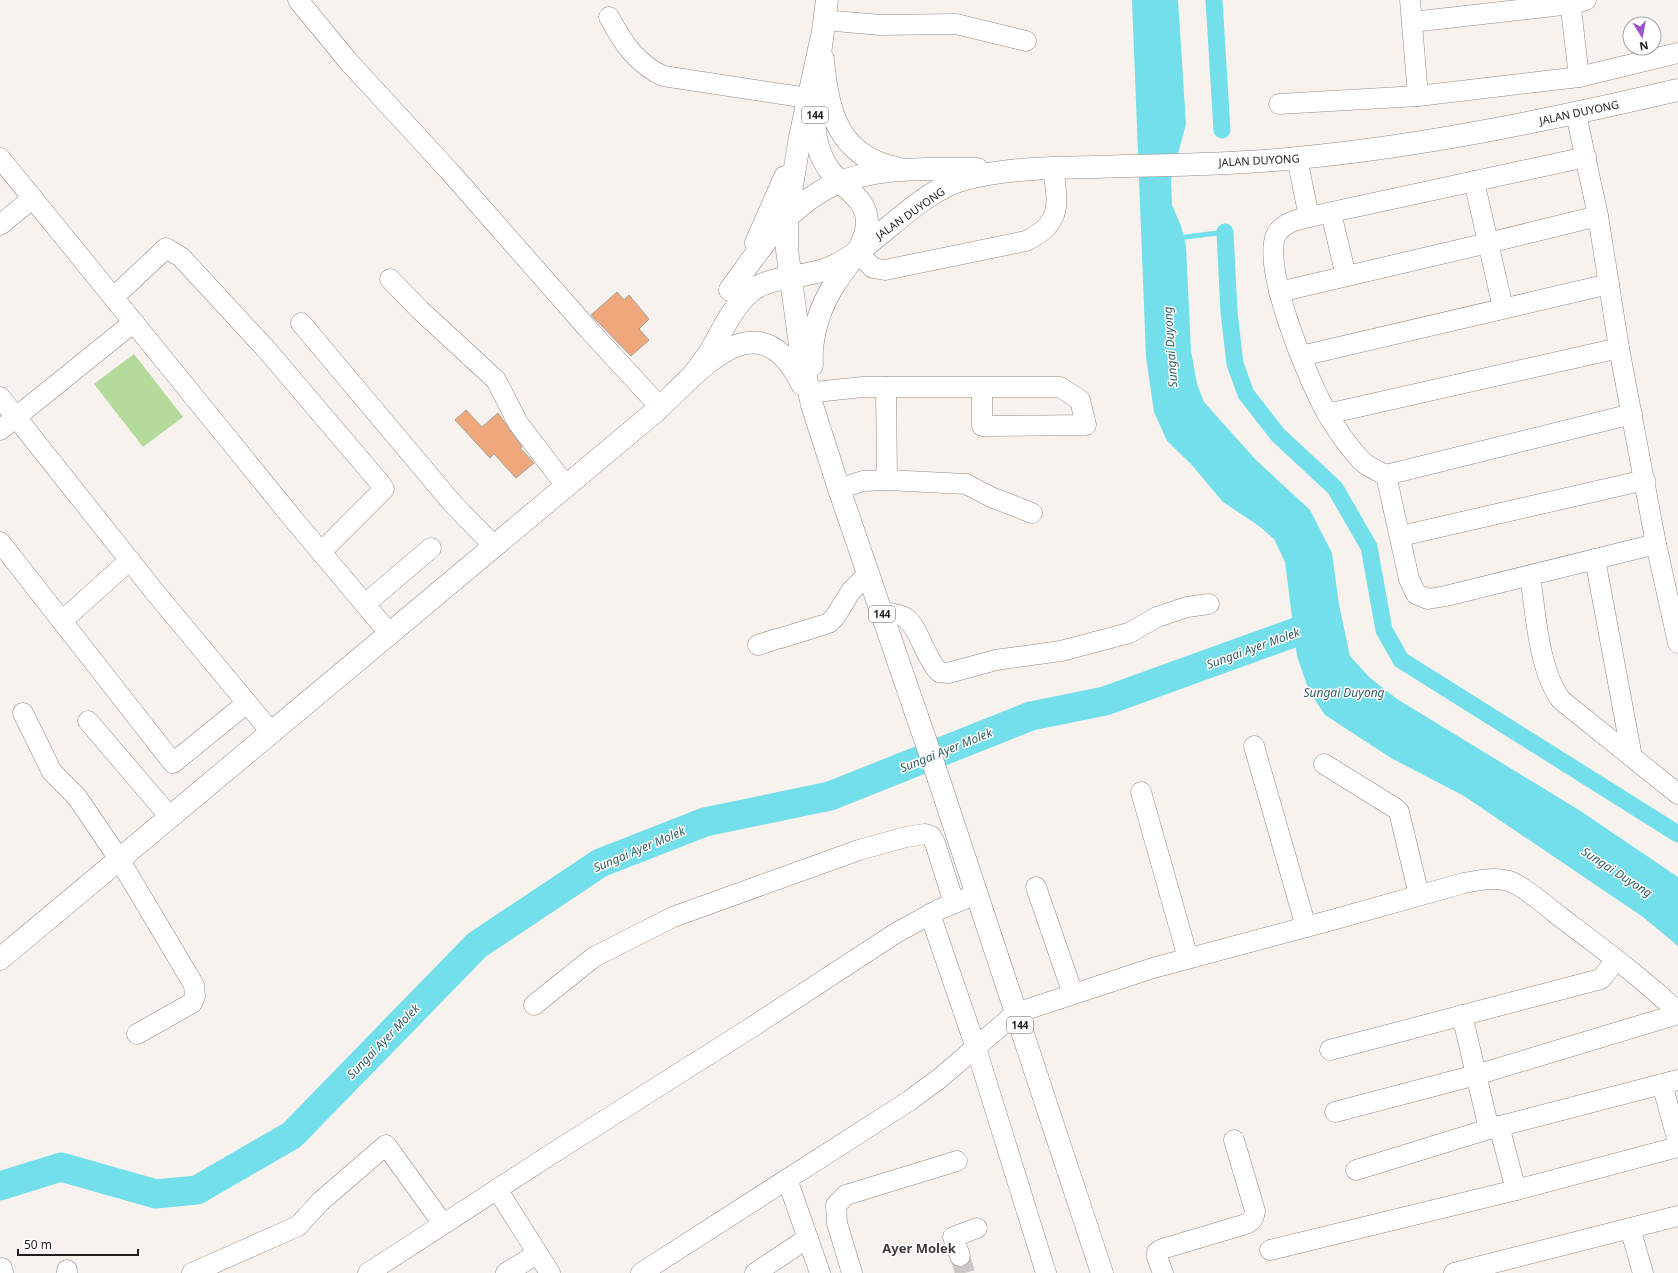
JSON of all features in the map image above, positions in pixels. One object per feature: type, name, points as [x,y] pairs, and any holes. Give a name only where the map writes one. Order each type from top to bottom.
[{"type":"main road","points":[[824,20],[825,87],[832,114],[840,130],[853,146],[868,158],[890,166],[909,170]]},
{"type":"main road","name":"144","points":[[824,20],[800,137],[787,217],[787,250],[802,360],[824,444],[926,740],[1102,1273]]},
{"type":"main road","name":"144","points":[[813,398],[813,340],[820,313],[836,283],[856,252],[865,232],[867,221],[863,207],[858,198],[830,172],[817,144],[814,125],[824,20]]},
{"type":"main road","name":"JALAN DUYONG","points":[[856,252],[943,188],[964,179],[1024,170],[1053,168],[1194,164],[1297,158],[1398,145],[1576,114],[1678,90]]},
{"type":"main road","points":[[0,959],[665,403],[752,250],[779,193],[800,137]]},
{"type":"main road","points":[[730,290],[758,250],[787,217],[812,197],[840,182],[868,174],[909,170],[1024,170]]},
{"type":"main road","name":"144","points":[[665,403],[692,376],[742,300],[751,291],[763,284],[824,271],[840,264],[856,252]]},
{"type":"main road","points":[[692,376],[734,345],[750,341],[764,343],[776,349],[788,361],[813,398]]},
{"type":"street","points":[[298,0],[348,61],[451,173],[589,330],[665,403]]},
{"type":"street","points":[[1410,0],[1418,96]]},
{"type":"street","points":[[1412,22],[1576,1],[1579,77]]},
{"type":"street","points":[[609,17],[621,39],[635,56],[648,69],[663,76],[808,98]]},
{"type":"street","points":[[824,20],[880,25],[956,24],[1026,41]]},
{"type":"street","points":[[1279,104],[1418,96],[1579,77],[1678,53]]},
{"type":"street","points":[[1576,114],[1598,216],[1619,348],[1656,544],[1676,620],[1678,643]]},
{"type":"street","points":[[0,158],[321,552],[389,633]]},
{"type":"street","points":[[1297,158],[1309,217]]},
{"type":"street","points":[[1586,158],[1288,222],[1277,234],[1272,253],[1279,292],[1301,356],[1327,414],[1359,459],[1371,468],[1386,475],[1632,414]]},
{"type":"street","points":[[856,252],[873,268],[885,270],[1026,241],[1041,234],[1051,224],[1055,212],[1056,190],[1053,168]]},
{"type":"street","points":[[1474,181],[1503,308]]},
{"type":"street","points":[[0,225],[33,198]]},
{"type":"street","points":[[1331,213],[1346,276]]},
{"type":"street","points":[[1279,292],[1598,216]]},
{"type":"street","points":[[114,297],[166,248],[181,257],[266,349],[380,483],[384,489],[321,552]]},
{"type":"street","points":[[390,279],[420,310],[496,380],[518,423],[566,486]]},
{"type":"street","points":[[1301,356],[1609,284]]},
{"type":"street","points":[[0,430],[134,322]]},
{"type":"street","points":[[300,323],[454,504],[494,546]]},
{"type":"street","points":[[1327,414],[1619,348]]},
{"type":"street","points":[[813,398],[863,387],[886,387],[982,387],[1060,387],[1080,400],[1086,425],[982,426],[982,387]]},
{"type":"street","points":[[886,387],[887,480]]},
{"type":"street","points":[[0,397],[130,560],[271,732]]},
{"type":"street","points":[[1386,475],[1412,584],[1416,594],[1428,599],[1530,576],[1656,544]]},
{"type":"street","points":[[839,489],[863,481],[887,480],[966,484],[991,497],[1032,513]]},
{"type":"street","points":[[1401,536],[1645,480]]},
{"type":"street","points":[[0,542],[173,763],[247,703]]},
{"type":"street","points":[[365,604],[431,548]]},
{"type":"street","points":[[1595,559],[1632,757]]},
{"type":"street","points":[[62,621],[130,560]]},
{"type":"street","points":[[772,641],[826,624],[835,617],[851,591],[868,574]]},
{"type":"street","points":[[1530,576],[1546,671],[1552,688],[1561,700],[1678,794]]},
{"type":"street","points":[[881,612],[905,617],[914,628],[931,664],[939,672],[948,673],[996,660],[1061,651],[1129,633],[1157,617],[1188,607],[1209,604]]},
{"type":"street","points":[[23,713],[52,772],[77,797],[119,859],[194,985],[195,996],[192,1003],[137,1034]]},
{"type":"street","points":[[88,722],[170,817]]},
{"type":"street","points":[[1254,746],[1306,927]]},
{"type":"street","points":[[1324,764],[1395,808],[1399,812],[1419,895]]},
{"type":"street","points":[[1140,792],[1188,958]]},
{"type":"street","points":[[534,1005],[594,957],[673,917],[859,850],[921,835],[931,836],[935,843],[954,903]]},
{"type":"street","points":[[641,1273],[909,1101],[940,1078],[1016,1013],[1153,968],[1419,895],[1484,879],[1497,879],[1511,882],[1545,905],[1651,987],[1678,1013],[1476,1075],[1335,1112]]},
{"type":"street","points":[[1036,886],[1073,994]]},
{"type":"street","points":[[368,1273],[496,1189],[750,1029],[896,933],[930,914],[977,894]]},
{"type":"street","points":[[930,914],[976,1048],[1046,1273]]},
{"type":"street","points":[[1330,1050],[1601,979],[1616,960]]},
{"type":"street","points":[[1462,1015],[1476,1075],[1516,1190]]},
{"type":"street","points":[[1356,1170],[1494,1128],[1670,1082],[1678,1142]]},
{"type":"street","points":[[1163,1273],[1157,1257],[1157,1252],[1162,1249],[1246,1224],[1251,1222],[1254,1218],[1254,1211],[1234,1140]]},
{"type":"street","points":[[192,1273],[298,1226],[320,1202],[386,1145],[443,1224]]},
{"type":"street","points":[[1270,1250],[1516,1190],[1678,1147]]},
{"type":"street","points":[[852,1273],[837,1223],[836,1205],[846,1195],[957,1162]]},
{"type":"street","points":[[787,1179],[820,1273]]},
{"type":"street","points":[[496,1189],[550,1273]]},
{"type":"street","points":[[1454,1273],[1678,1216]]},
{"type":"street","points":[[960,1256],[953,1237],[977,1228]]},
{"type":"street","points":[[1630,1228],[1643,1273]]},
{"type":"street","points":[[755,1273],[808,1238]]},
{"type":"street","points":[[506,1273],[537,1254]]},
{"type":"green space","points":[[134,354],[183,417],[143,447],[94,384]]},
{"type":"water","name":"Sungai Duyong","points":[[1132,0],[1178,0],[1186,124],[1171,180],[1172,205],[1181,226],[1186,246],[1191,351],[1197,384],[1204,402],[1255,459],[1310,510],[1332,553],[1339,605],[1350,656],[1369,677],[1397,699],[1579,810],[1678,877],[1678,946],[1643,917],[1464,796],[1391,758],[1325,715],[1309,691],[1297,656],[1285,562],[1274,539],[1259,526],[1223,502],[1191,464],[1167,441],[1154,412],[1146,357]]},
{"type":"building","points":[[617,292],[624,300],[629,295],[649,319],[639,329],[649,340],[631,356],[591,315]]},
{"type":"building","points":[[466,410],[482,427],[498,413],[522,447],[520,448],[534,463],[516,478],[494,454],[490,458],[455,420]]},
{"type":"waterway","points":[[1214,0],[1222,130]]},
{"type":"waterway","points":[[1178,238],[1225,232]]},
{"type":"waterway","points":[[1225,232],[1229,312],[1235,364],[1246,394],[1278,435],[1335,488],[1369,547],[1384,630],[1401,660],[1678,834]]},
{"type":"waterway","name":"Sungai Ayer Molek","points":[[0,1186],[61,1167],[156,1194],[197,1190],[292,1135],[477,945],[600,863],[705,822],[830,796],[1031,716],[1105,701],[1321,623]]},
{"type":"tunnel","points":[[960,1256],[965,1273]]},
{"type":"district","name":"Ayer Molek","points":[[919,1248]]}]
